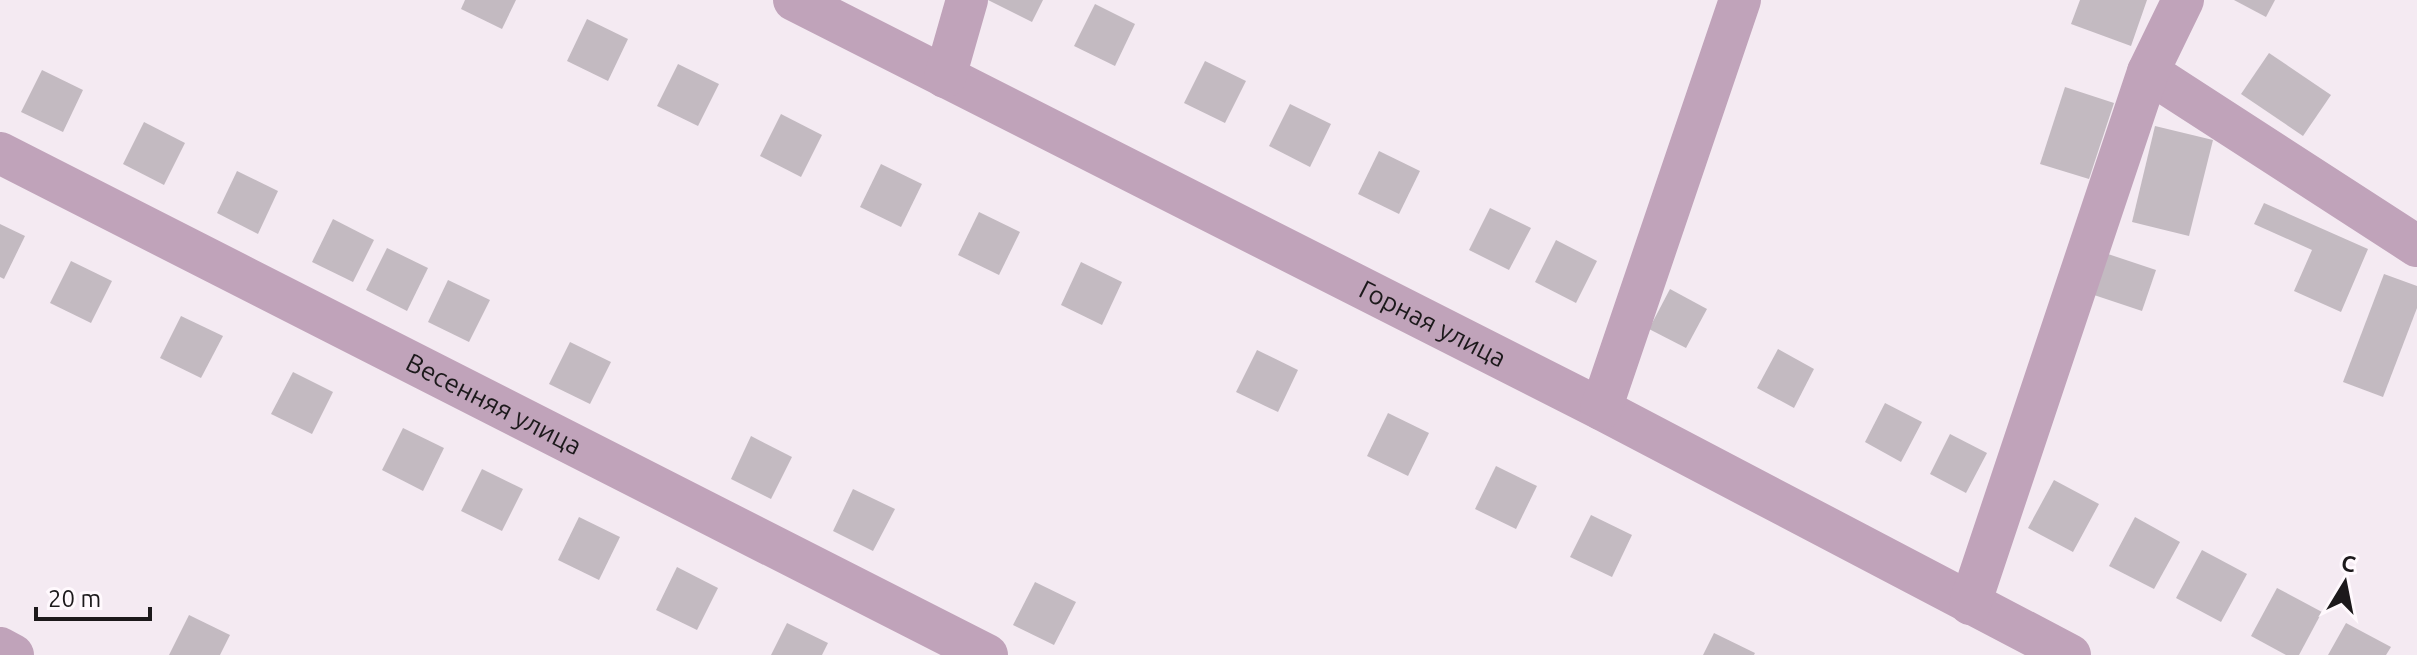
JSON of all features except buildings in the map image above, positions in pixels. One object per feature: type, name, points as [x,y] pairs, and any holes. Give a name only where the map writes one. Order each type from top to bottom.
[{"type":"street","name":"Горная улица","points":[[794,0],[1601,409],[2070,655]]},
{"type":"street","points":[[945,77],[967,0]]},
{"type":"street","points":[[1601,409],[1740,0]]},
{"type":"street","points":[[1970,604],[2148,72],[2183,0]]},
{"type":"street","points":[[2148,72],[2417,246]]},
{"type":"street","name":"Весенняя улица","points":[[0,153],[987,655]]},
{"type":"street","points":[[0,648],[13,655]]}]
